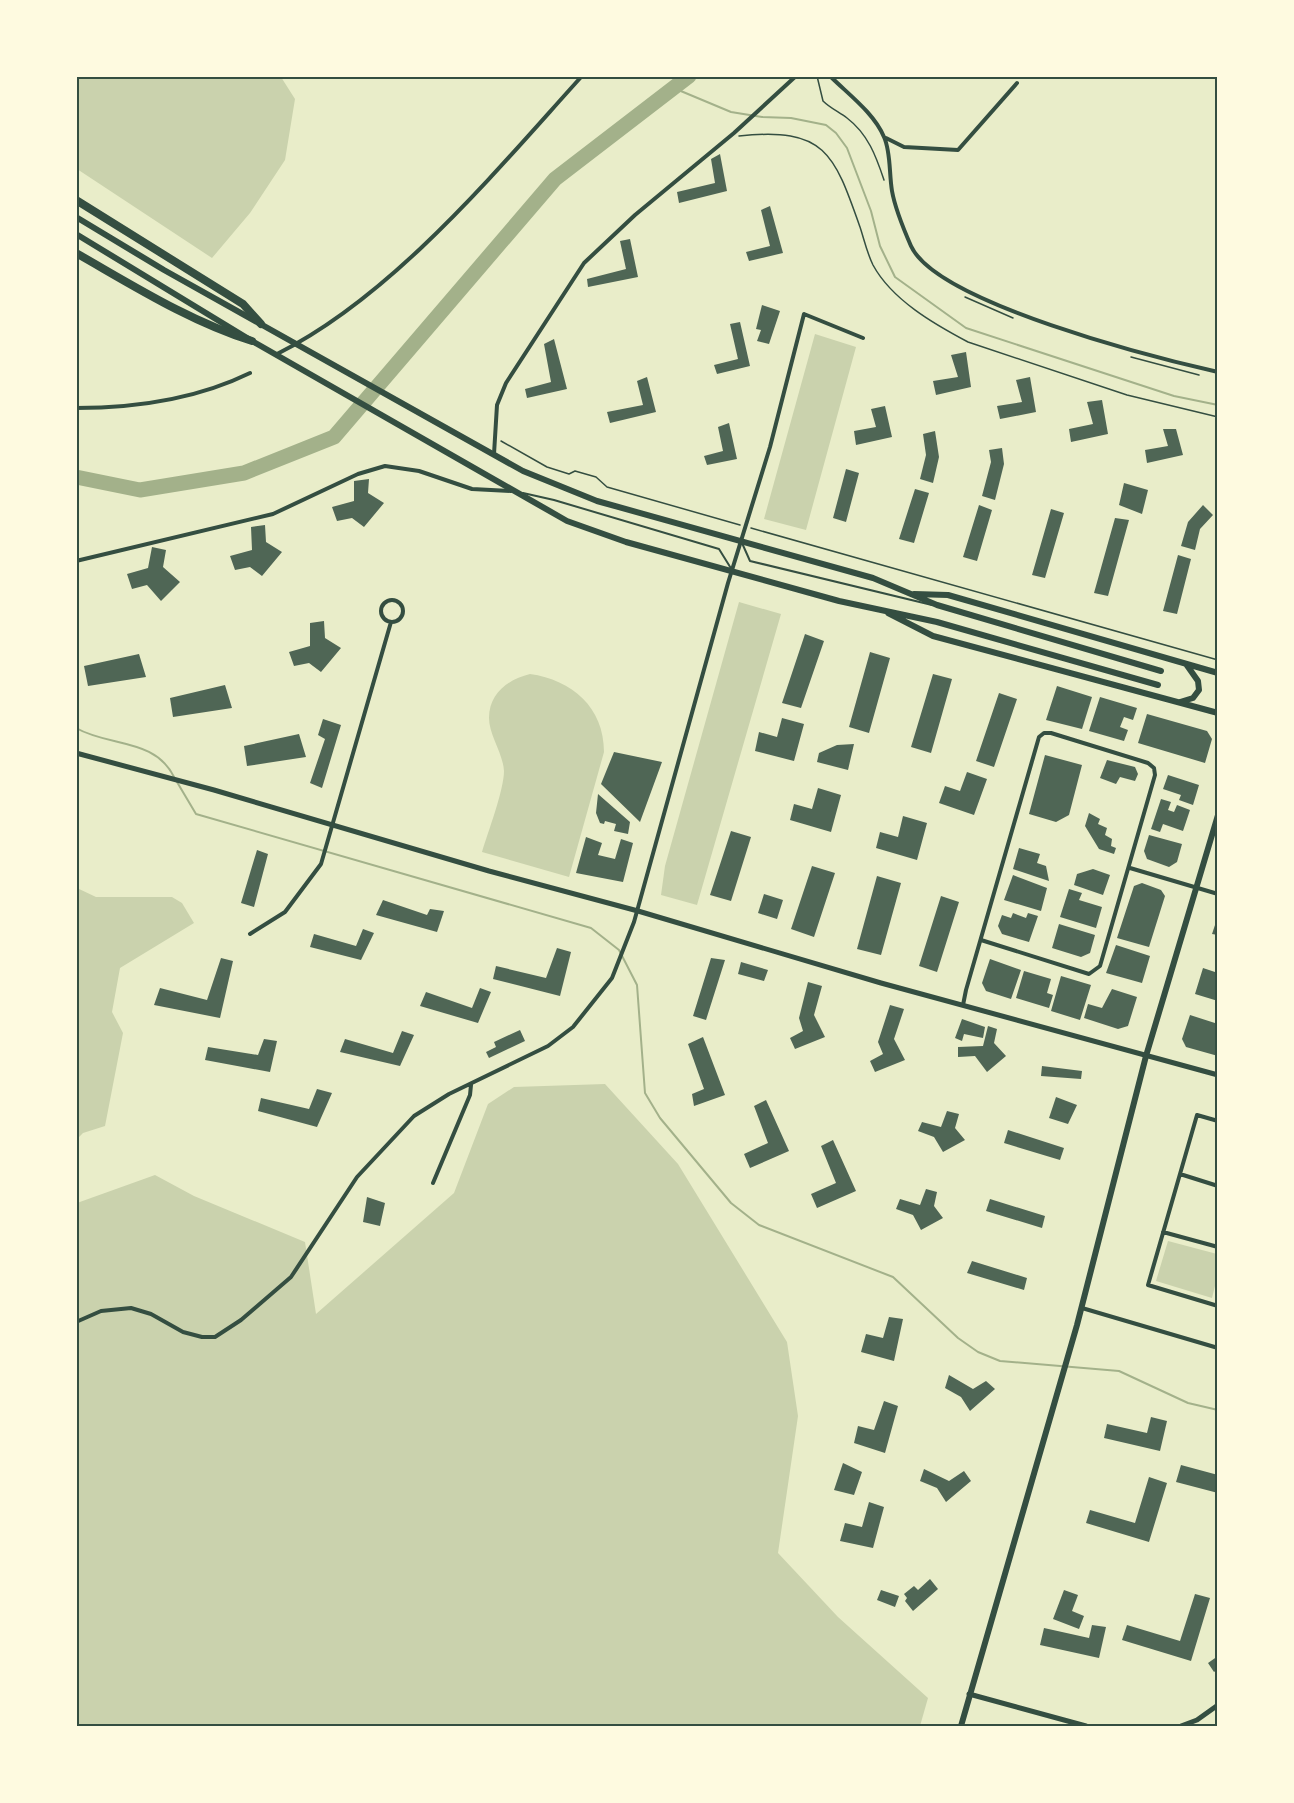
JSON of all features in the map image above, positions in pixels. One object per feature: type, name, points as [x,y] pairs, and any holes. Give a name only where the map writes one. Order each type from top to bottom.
[{"type":"highway","points":[[76,200],[243,304],[261,324]]},
{"type":"highway","points":[[76,253],[176,310],[225,332],[252,341]]},
{"type":"main road","points":[[76,218],[523,471],[597,501],[873,578],[938,605],[1161,671]]},
{"type":"main road","points":[[76,234],[252,341],[567,521],[839,601],[880,609],[1158,684]]},
{"type":"main road","points":[[909,594],[948,595],[1218,673]]},
{"type":"main road","points":[[880,609],[933,636],[1052,670],[1180,702],[1214,712],[1218,718]]},
{"type":"main road","points":[[1180,702],[1193,698],[1199,690],[1198,681],[1186,664]]},
{"type":"main road","points":[[961,1726],[1082,1308],[1146,1056],[1218,814]]},
{"type":"street","points":[[276,355],[344,315],[410,257],[489,178],[582,76]]},
{"type":"street","points":[[494,454],[493,437],[497,405],[506,383],[584,263],[635,215],[734,133],[796,76]]},
{"type":"street","points":[[830,76],[868,114],[885,137],[904,147],[958,150],[1017,83]]},
{"type":"street","points":[[885,137],[893,193],[911,247],[920,258],[951,281],[993,304],[1151,357],[1218,372]]},
{"type":"street","points":[[76,1322],[101,1311],[131,1308],[151,1314],[183,1332],[202,1337],[215,1337],[241,1320],[291,1276],[357,1177],[414,1116],[449,1094],[548,1046],[573,1027],[612,978],[633,927],[804,314],[863,338]]},
{"type":"street","points":[[76,408],[171,399],[226,385],[250,373]]},
{"type":"street","points":[[76,561],[273,514],[358,474],[385,466],[419,471],[472,489],[512,491]]},
{"type":"street","points":[[393,600],[402,606],[403,614],[398,620],[391,622],[385,619],[381,610],[383,603],[393,600]]},
{"type":"street","points":[[250,934],[285,912],[321,864],[391,622]]},
{"type":"street","points":[[963,1005],[981,939],[1039,737],[1044,733],[1100,747],[1148,763],[1154,768],[1155,775],[1130,868],[1100,966],[1095,971],[1089,974],[981,939]]},
{"type":"street","points":[[76,753],[638,910],[881,983],[1218,1075]]},
{"type":"street","points":[[1130,868],[1218,894]]},
{"type":"street","points":[[433,1183],[470,1095],[471,1084]]},
{"type":"street","points":[[1218,1121],[1197,1115],[1148,1285],[1218,1306]]},
{"type":"street","points":[[1180,1174],[1218,1186]]},
{"type":"street","points":[[1163,1232],[1218,1247]]},
{"type":"street","points":[[1082,1308],[1218,1348]]},
{"type":"street","points":[[969,1694],[1086,1726]]},
{"type":"street","points":[[1181,1726],[1197,1720],[1218,1705]]},
{"type":"lane","points":[[512,491],[554,500],[719,549],[732,571]]},
{"type":"lane","points":[[742,542],[750,561],[926,605],[938,605]]},
{"type":"path","points":[[817,76],[823,101],[852,121],[870,143],[885,183]]},
{"type":"path","points":[[960,294],[1014,319]]},
{"type":"path","points":[[1122,354],[1203,375]]},
{"type":"path","points":[[493,437],[547,467],[569,474],[575,471],[597,477],[607,488],[728,522]]},
{"type":"path","points":[[759,530],[1218,660]]},
{"type":"green space","points":[[76,77],[281,77],[295,99],[285,160],[250,213],[212,258],[77,169]]},
{"type":"green space","points":[[815,334],[856,347],[806,530],[764,519]]},
{"type":"green space","points":[[739,602],[781,614],[697,905],[661,895],[665,866]]},
{"type":"green space","points":[[530,674],[559,682],[583,698],[592,709],[603,736],[604,752],[569,877],[482,852],[499,800],[504,771],[490,724],[492,701],[496,694],[515,679]]},
{"type":"green space","points":[[77,888],[96,897],[172,897],[182,903],[194,923],[120,968],[112,1012],[123,1033],[105,1126],[83,1133],[77,1139]]},
{"type":"green space","points":[[605,1084],[678,1164],[787,1342],[798,1416],[778,1553],[838,1617],[928,1698],[920,1726],[77,1726],[77,1203],[155,1175],[194,1196],[305,1242],[316,1314],[454,1193],[488,1104],[514,1087]]},
{"type":"green space","points":[[1168,1241],[1217,1254],[1217,1278],[1212,1298],[1156,1281]]},
{"type":"building","points":[[720,154],[727,191],[679,203],[677,192],[715,183],[711,159]]},
{"type":"building","points":[[770,206],[783,253],[749,261],[746,252],[770,246],[761,210]]},
{"type":"building","points":[[630,239],[638,277],[588,287],[587,279],[626,269],[620,241]]},
{"type":"building","points":[[762,305],[780,311],[769,344],[757,341],[761,330],[756,329]]},
{"type":"building","points":[[740,322],[750,366],[717,374],[714,365],[738,359],[730,324]]},
{"type":"building","points":[[554,339],[567,389],[527,398],[525,389],[551,382],[544,344]]},
{"type":"building","points":[[966,352],[971,387],[936,395],[933,381],[958,377],[951,355]]},
{"type":"building","points":[[647,377],[656,412],[610,423],[607,412],[643,405],[637,381]]},
{"type":"building","points":[[1030,377],[1036,412],[1000,419],[997,406],[1022,402],[1016,380]]},
{"type":"building","points":[[1102,400],[1108,434],[1071,442],[1069,429],[1093,424],[1087,402]]},
{"type":"building","points":[[885,406],[892,437],[856,445],[854,431],[876,427],[871,409]]},
{"type":"building","points":[[729,423],[737,459],[707,465],[704,456],[723,451],[718,427]]},
{"type":"building","points":[[1163,429],[1176,429],[1183,455],[1147,463],[1145,450],[1168,446]]},
{"type":"building","points":[[935,431],[939,457],[933,483],[920,479],[926,455],[923,434]]},
{"type":"building","points":[[1002,448],[1004,464],[995,500],[982,496],[991,462],[989,450]]},
{"type":"building","points":[[846,469],[859,473],[846,522],[833,518]]},
{"type":"building","points":[[369,479],[368,493],[384,503],[364,527],[352,518],[337,521],[332,507],[354,501],[354,481]]},
{"type":"building","points":[[1124,483],[1148,490],[1142,514],[1119,505]]},
{"type":"building","points":[[915,489],[929,493],[914,543],[899,539]]},
{"type":"building","points":[[979,505],[992,510],[977,561],[963,557]]},
{"type":"building","points":[[1203,505],[1213,515],[1200,529],[1195,550],[1181,546],[1188,522]]},
{"type":"building","points":[[1051,509],[1064,513],[1045,578],[1032,575]]},
{"type":"building","points":[[1115,518],[1129,520],[1108,596],[1094,593]]},
{"type":"building","points":[[265,525],[266,542],[282,552],[262,576],[250,567],[235,570],[230,556],[252,550],[251,527]]},
{"type":"building","points":[[152,547],[166,550],[163,567],[180,582],[161,601],[147,585],[132,589],[127,574],[148,568]]},
{"type":"building","points":[[1178,555],[1191,559],[1177,614],[1163,611]]},
{"type":"building","points":[[324,621],[325,638],[341,648],[321,672],[309,663],[294,666],[289,652],[310,646],[310,623]]},
{"type":"building","points":[[805,634],[824,641],[801,708],[782,703]]},
{"type":"building","points":[[870,652],[890,658],[869,733],[849,727]]},
{"type":"building","points":[[139,654],[146,677],[88,686],[84,666]]},
{"type":"building","points":[[933,674],[952,679],[931,753],[911,747]]},
{"type":"building","points":[[225,685],[232,708],[173,717],[170,698]]},
{"type":"building","points":[[1057,686],[1092,697],[1082,729],[1046,720]]},
{"type":"building","points":[[999,693],[1017,699],[994,767],[976,761]]},
{"type":"building","points":[[1100,697],[1137,708],[1133,720],[1124,717],[1120,727],[1128,730],[1124,741],[1089,731]]},
{"type":"building","points":[[1147,714],[1207,731],[1212,739],[1205,763],[1138,743]]},
{"type":"building","points":[[782,718],[804,724],[794,761],[755,751],[759,732],[777,737]]},
{"type":"building","points":[[323,719],[341,725],[322,788],[310,783],[325,739],[318,735]]},
{"type":"building","points":[[299,734],[306,757],[247,766],[244,746]]},
{"type":"building","points":[[854,744],[848,770],[817,762],[819,753],[837,745]]},
{"type":"building","points":[[614,752],[662,762],[640,822],[601,784]]},
{"type":"building","points":[[1045,755],[1082,765],[1069,815],[1056,822],[1029,814]]},
{"type":"building","points":[[1107,760],[1135,767],[1138,774],[1135,781],[1120,777],[1116,784],[1100,778]]},
{"type":"building","points":[[967,772],[987,779],[974,815],[939,803],[945,786],[960,791]]},
{"type":"building","points":[[1168,775],[1199,785],[1193,805],[1179,800],[1181,795],[1163,789]]},
{"type":"building","points":[[818,788],[841,795],[831,832],[790,820],[794,804],[812,809]]},
{"type":"building","points":[[598,794],[630,822],[628,834],[614,831],[616,824],[605,821],[604,824],[600,823],[596,813]]},
{"type":"building","points":[[1161,799],[1171,802],[1168,810],[1174,812],[1177,805],[1190,810],[1183,831],[1163,824],[1160,832],[1151,829]]},
{"type":"building","points":[[1089,813],[1100,819],[1098,824],[1107,828],[1105,835],[1112,839],[1111,846],[1116,848],[1114,854],[1099,849],[1085,826]]},
{"type":"building","points":[[903,816],[927,823],[917,860],[876,848],[880,832],[898,837]]},
{"type":"building","points":[[731,831],[751,837],[731,901],[710,895]]},
{"type":"building","points":[[1149,835],[1182,844],[1177,862],[1169,867],[1147,859],[1144,851]]},
{"type":"building","points":[[586,837],[602,843],[598,855],[615,859],[621,839],[633,843],[623,882],[576,873]]},
{"type":"building","points":[[1019,848],[1040,854],[1037,863],[1046,866],[1049,881],[1013,869]]},
{"type":"building","points":[[257,850],[268,854],[254,907],[241,903]]},
{"type":"building","points":[[812,866],[835,873],[814,937],[791,929]]},
{"type":"building","points":[[1093,869],[1110,875],[1103,895],[1074,885],[1077,874]]},
{"type":"building","points":[[1013,875],[1047,888],[1041,911],[1004,900]]},
{"type":"building","points":[[877,876],[901,883],[881,955],[857,949]]},
{"type":"building","points":[[1142,883],[1161,890],[1165,896],[1149,947],[1117,938],[1134,886]]},
{"type":"building","points":[[1069,889],[1082,893],[1079,900],[1102,907],[1096,928],[1060,917]]},
{"type":"building","points":[[764,894],[783,900],[777,919],[758,913]]},
{"type":"building","points":[[941,896],[959,902],[937,972],[919,966]]},
{"type":"building","points":[[383,900],[427,915],[430,909],[444,911],[437,932],[376,915]]},
{"type":"building","points":[[1013,913],[1026,918],[1028,913],[1038,916],[1029,942],[1002,934],[998,926],[1002,915],[1011,918]]},
{"type":"building","points":[[1218,916],[1218,935],[1212,934]]},
{"type":"building","points":[[1059,924],[1095,935],[1090,953],[1081,957],[1052,948]]},
{"type":"building","points":[[363,929],[374,933],[361,960],[310,947],[314,934],[356,946]]},
{"type":"building","points":[[1116,945],[1150,956],[1142,983],[1106,973]]},
{"type":"building","points":[[557,948],[571,952],[560,996],[493,979],[496,966],[546,978]]},
{"type":"building","points":[[221,958],[233,961],[220,1018],[154,1005],[160,988],[207,1000]]},
{"type":"building","points":[[711,958],[725,960],[706,1020],[693,1016]]},
{"type":"building","points":[[990,959],[1021,970],[1011,999],[986,991],[982,983]]},
{"type":"building","points":[[741,962],[768,970],[764,981],[738,974]]},
{"type":"building","points":[[1203,968],[1218,973],[1218,1001],[1195,994]]},
{"type":"building","points":[[1024,971],[1051,979],[1047,993],[1053,995],[1049,1008],[1016,998]]},
{"type":"building","points":[[1061,976],[1091,985],[1080,1020],[1051,1011]]},
{"type":"building","points":[[808,982],[822,986],[814,1015],[825,1037],[795,1049],[790,1038],[803,1031],[799,1018]]},
{"type":"building","points":[[480,988],[491,992],[478,1023],[420,1006],[426,992],[472,1008]]},
{"type":"building","points":[[1112,989],[1137,997],[1128,1026],[1118,1029],[1084,1018],[1088,1004],[1102,1008]]},
{"type":"building","points":[[890,1005],[904,1009],[894,1039],[905,1060],[875,1072],[870,1061],[883,1054],[878,1042]]},
{"type":"building","points":[[1190,1015],[1218,1024],[1218,1056],[1186,1047],[1182,1039]]},
{"type":"building","points":[[962,1019],[985,1027],[983,1038],[964,1034],[962,1041],[955,1038]]},
{"type":"building","points":[[988,1026],[997,1029],[994,1043],[1006,1056],[987,1072],[975,1056],[958,1057],[958,1047],[983,1046]]},
{"type":"building","points":[[520,1030],[525,1041],[489,1058],[486,1052],[496,1047],[494,1042]]},
{"type":"building","points":[[402,1031],[414,1035],[400,1066],[340,1052],[345,1039],[393,1053]]},
{"type":"building","points":[[703,1037],[725,1095],[694,1106],[692,1094],[704,1089],[688,1044]]},
{"type":"building","points":[[264,1039],[277,1041],[270,1072],[205,1060],[208,1047],[258,1055]]},
{"type":"building","points":[[1042,1066],[1082,1071],[1081,1079],[1041,1076]]},
{"type":"building","points":[[317,1089],[332,1093],[317,1127],[258,1111],[261,1098],[309,1109]]},
{"type":"building","points":[[1056,1097],[1077,1105],[1068,1124],[1049,1118]]},
{"type":"building","points":[[766,1100],[789,1151],[750,1168],[744,1154],[768,1143],[754,1106]]},
{"type":"building","points":[[947,1111],[959,1114],[955,1128],[965,1140],[943,1152],[934,1137],[918,1131],[922,1122],[941,1127]]},
{"type":"building","points":[[1008,1130],[1064,1148],[1060,1160],[1004,1143]]},
{"type":"building","points":[[833,1140],[856,1191],[817,1208],[811,1194],[836,1183],[821,1146]]},
{"type":"building","points":[[926,1189],[937,1192],[934,1206],[943,1218],[921,1230],[913,1215],[896,1209],[900,1199],[920,1205]]},
{"type":"building","points":[[367,1197],[385,1203],[380,1226],[363,1222]]},
{"type":"building","points":[[990,1199],[1045,1216],[1042,1228],[986,1211]]},
{"type":"building","points":[[972,1261],[1027,1278],[1024,1290],[967,1273]]},
{"type":"building","points":[[889,1317],[903,1319],[894,1361],[861,1352],[866,1334],[883,1338]]},
{"type":"building","points":[[949,1375],[973,1389],[986,1381],[995,1389],[970,1411],[961,1397],[945,1388]]},
{"type":"building","points":[[884,1401],[898,1406],[885,1453],[854,1443],[858,1426],[874,1430]]},
{"type":"building","points":[[1151,1417],[1167,1421],[1160,1451],[1104,1438],[1107,1424],[1147,1433]]},
{"type":"building","points":[[843,1463],[862,1472],[854,1495],[834,1490]]},
{"type":"building","points":[[1181,1465],[1218,1475],[1218,1493],[1176,1482]]},
{"type":"building","points":[[924,1469],[949,1481],[964,1471],[971,1481],[946,1502],[937,1488],[920,1481]]},
{"type":"building","points":[[1149,1477],[1167,1483],[1149,1542],[1086,1523],[1090,1510],[1135,1523]]},
{"type":"building","points":[[869,1502],[884,1507],[873,1548],[840,1541],[845,1523],[862,1527]]},
{"type":"building","points":[[930,1579],[938,1589],[913,1611],[905,1601],[907,1598],[904,1594],[914,1586],[918,1590]]},
{"type":"building","points":[[881,1590],[899,1596],[895,1607],[877,1600]]},
{"type":"building","points":[[1064,1590],[1078,1595],[1072,1611],[1084,1616],[1079,1629],[1053,1619]]},
{"type":"building","points":[[1195,1594],[1210,1598],[1191,1661],[1122,1640],[1127,1625],[1180,1641]]},
{"type":"building","points":[[1092,1625],[1106,1627],[1099,1658],[1040,1645],[1044,1628],[1089,1638]]},
{"type":"building","points":[[1218,1656],[1218,1669],[1214,1672],[1208,1663]]},
{"type":"waterway","points":[[76,477],[140,490],[244,473],[334,437],[555,179],[689,76]]},
{"type":"waterway","points":[[676,89],[731,112],[762,117],[791,118],[826,125],[836,133],[847,148],[871,211],[880,246],[895,277],[966,328],[1174,396],[1218,405]]},
{"type":"waterway","points":[[76,728],[89,734],[143,749],[166,764],[174,777]]},
{"type":"waterway","points":[[177,782],[196,814],[591,928],[619,950],[637,985],[645,1093],[660,1118],[731,1203],[759,1225],[893,1277],[958,1338],[978,1352],[1000,1361],[1119,1371],[1188,1403],[1218,1410]]}]
